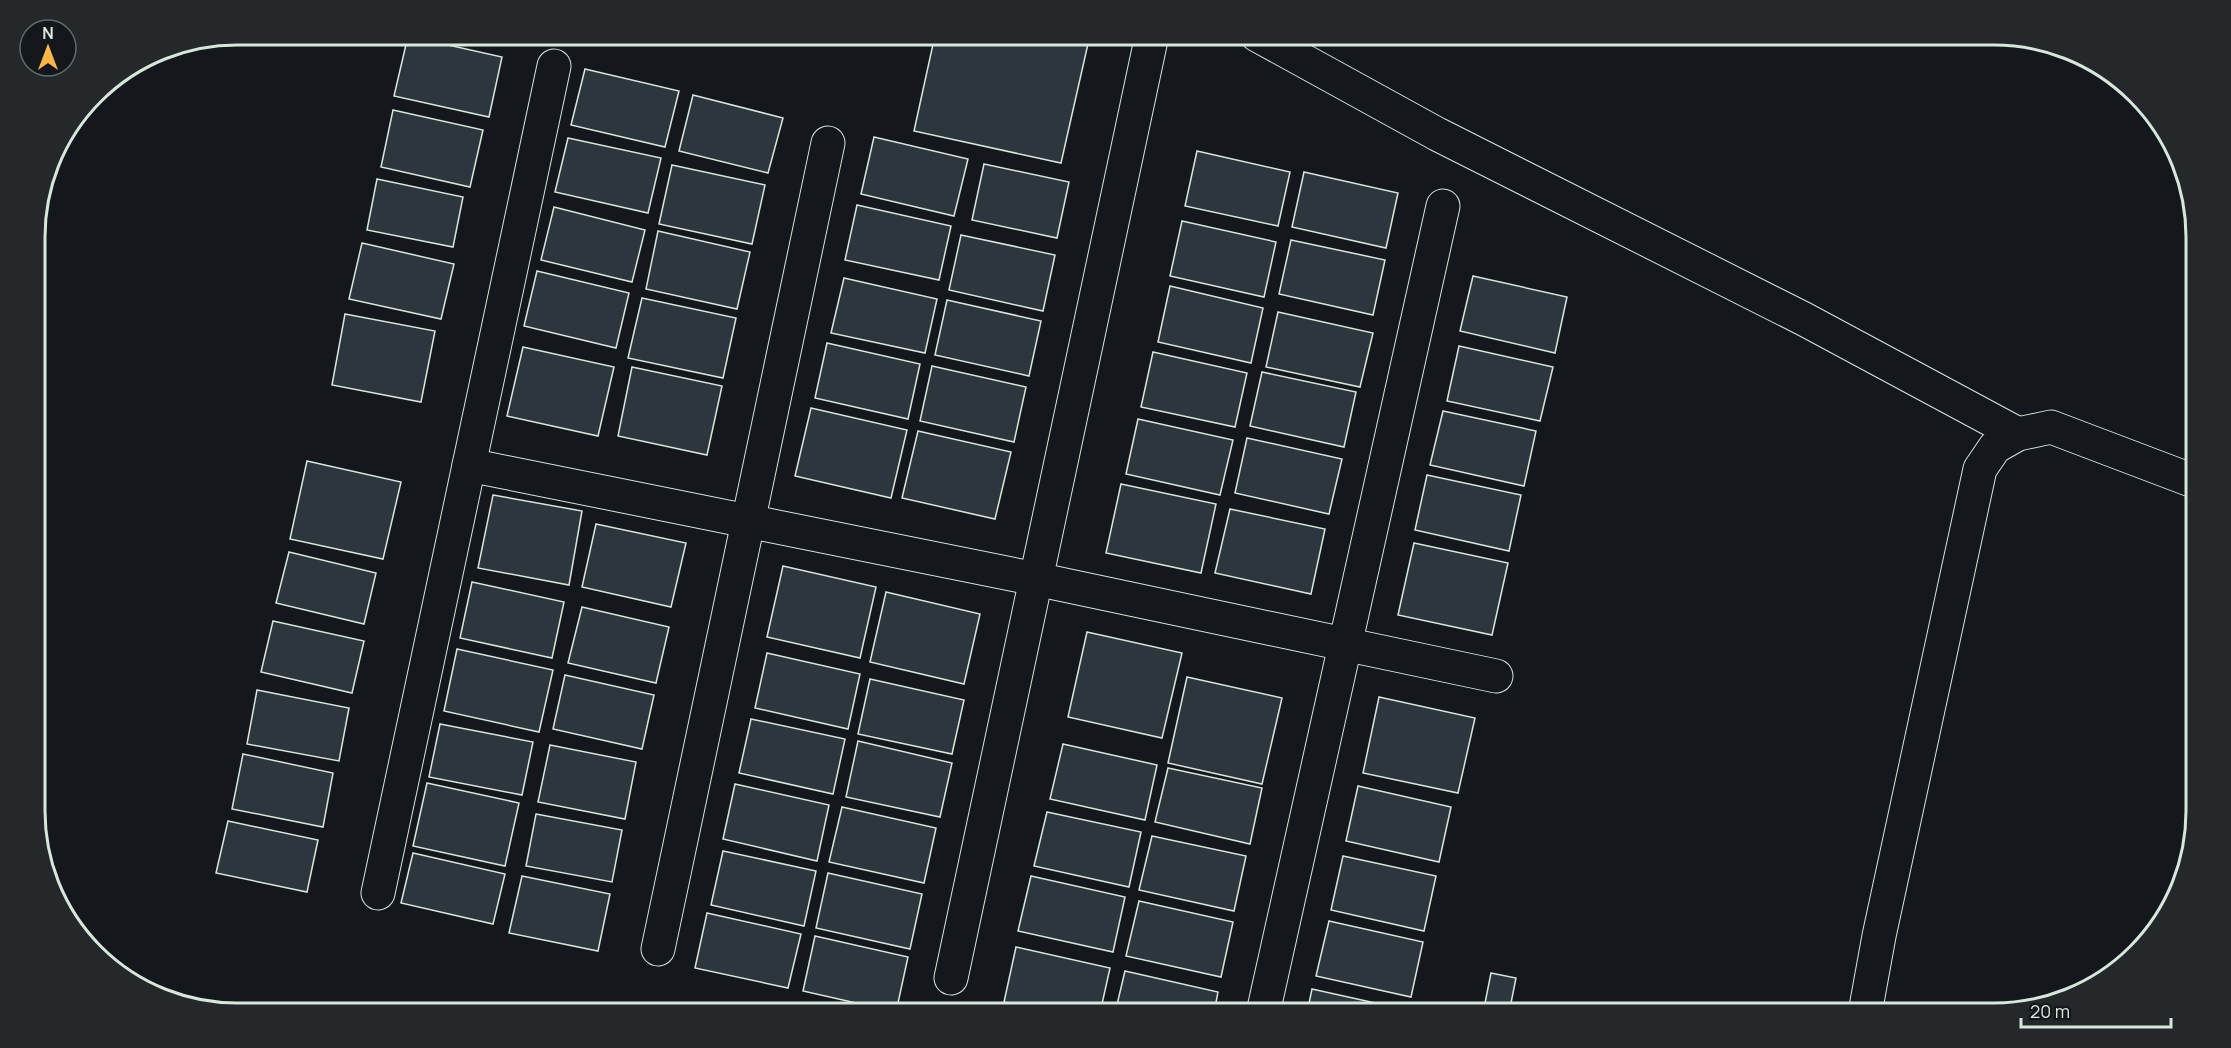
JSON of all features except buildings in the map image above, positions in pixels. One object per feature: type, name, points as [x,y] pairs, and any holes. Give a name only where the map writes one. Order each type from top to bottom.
[{"type":"street","points":[[951,978],[1150,45]]},
{"type":"street","points":[[1277,45],[1437,134],[1804,319],[2018,434]]},
{"type":"street","points":[[378,893],[554,66]]},
{"type":"street","points":[[658,948],[828,143]]},
{"type":"street","points":[[1265,1003],[1443,206]]},
{"type":"street","points":[[1866,1003],[1980,469],[1995,447],[2018,434],[2051,427],[2186,478]]},
{"type":"street","points":[[470,465],[1036,579],[1343,646],[1496,676]]}]
